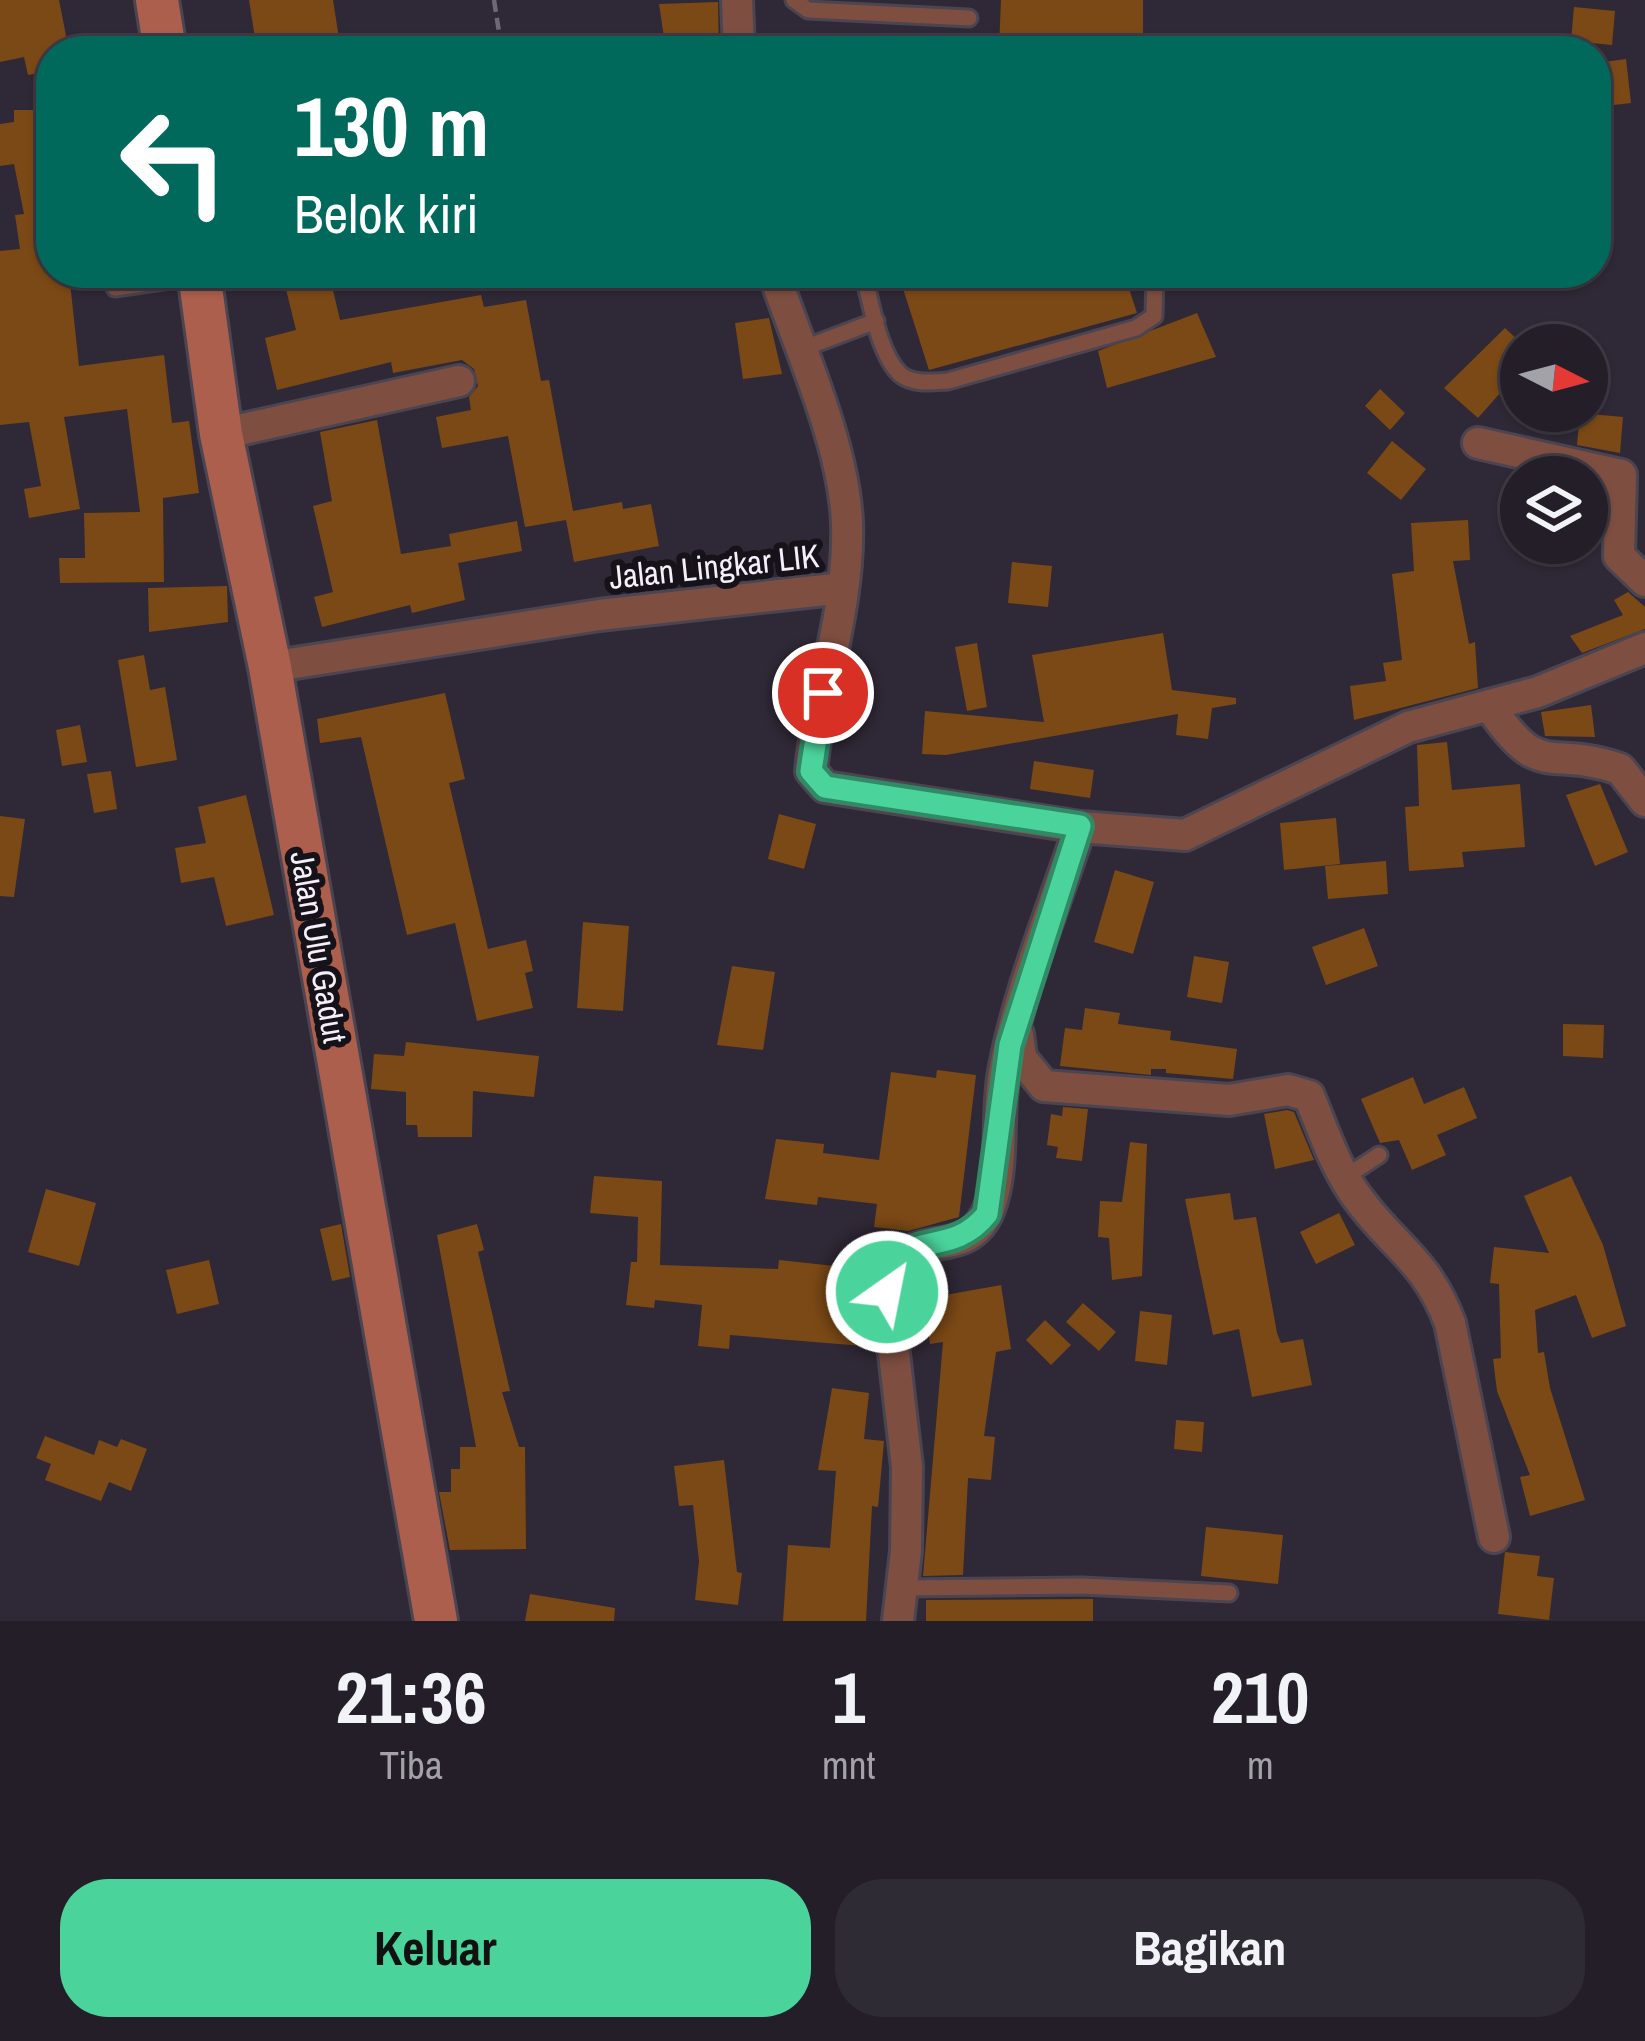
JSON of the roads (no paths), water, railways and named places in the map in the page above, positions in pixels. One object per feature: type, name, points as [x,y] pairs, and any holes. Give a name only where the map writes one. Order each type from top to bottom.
[{"type":"street","points":[[157,0],[163,36]]},
{"type":"street","points":[[737,0],[738,36]]},
{"type":"street","name":"Jalan Ulu Gadut","points":[[202,288],[220,434],[270,667],[436,1621]]},
{"type":"street","name":"Jalan Lingkar LIK","points":[[270,667],[599,614],[843,588],[847,520],[836,458],[779,288]]},
{"type":"street","points":[[220,434],[459,381]]},
{"type":"street","points":[[1478,443],[1621,475],[1619,556],[1645,581]]},
{"type":"street","points":[[843,588],[815,730],[814,780],[850,794],[1172,837],[1199,832],[1408,727],[1599,671],[1645,648]]},
{"type":"street","points":[[1489,705],[1515,743],[1533,756],[1620,769],[1645,801]]},
{"type":"street","points":[[898,1621],[907,1467],[887,1292],[890,1272],[898,1257],[913,1247],[956,1242],[987,1214],[1004,1072],[1080,826]]},
{"type":"street","points":[[1019,1016],[1021,1058],[1044,1086],[1229,1100],[1300,1091],[1309,1096],[1344,1178],[1375,1220],[1426,1270],[1439,1292],[1450,1324],[1494,1537]]},
{"type":"lane","points":[[794,0],[808,10],[969,18]]},
{"type":"lane","points":[[867,288],[876,321],[901,374],[921,383],[948,381],[1136,328],[1154,316],[1155,288]]},
{"type":"lane","points":[[799,350],[876,321]]},
{"type":"lane","points":[[1344,1178],[1379,1155]]},
{"type":"lane","points":[[903,1588],[1082,1586],[1229,1593]]}]
